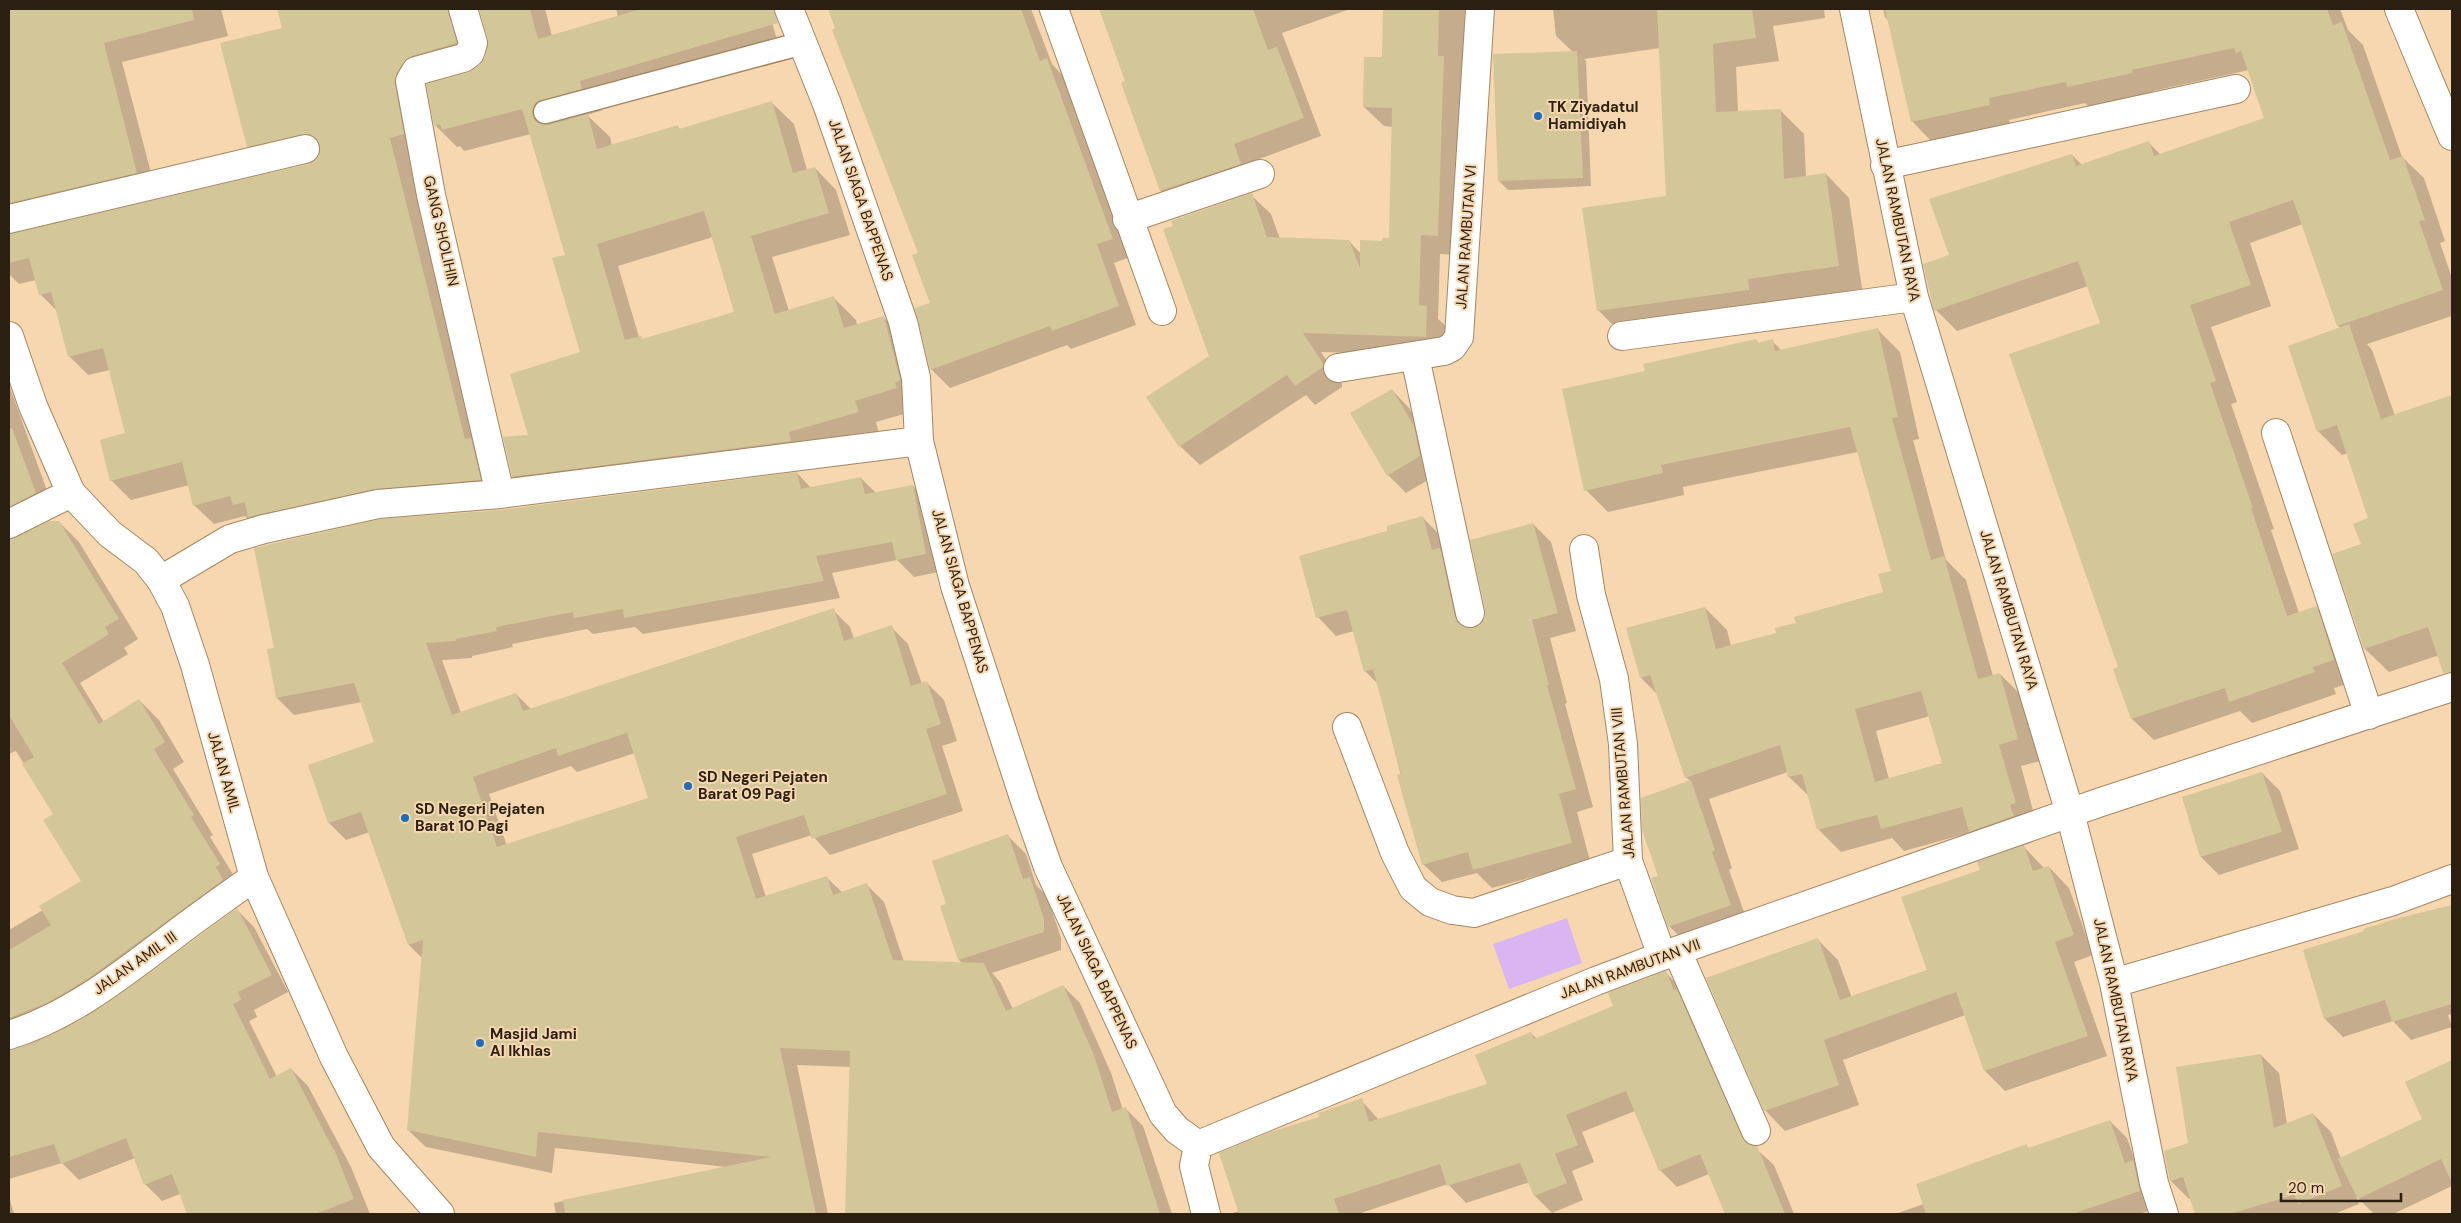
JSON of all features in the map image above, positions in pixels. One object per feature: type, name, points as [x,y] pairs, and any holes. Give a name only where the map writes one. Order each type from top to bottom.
[{"type":"street","name":"GANG SHOLIHIN","points":[[463,9],[473,43],[470,53],[463,58],[416,71],[410,81],[431,195],[500,494]]},
{"type":"street","name":"JALAN SIAGA BAPPENAS","points":[[789,9],[827,104],[903,322],[916,378],[919,441],[955,586],[1048,867],[1162,1114],[1177,1130],[1198,1145]]},
{"type":"street","points":[[1054,9],[1162,311]]},
{"type":"street","name":"JALAN RAMBUTAN VI","points":[[1338,368],[1444,351],[1456,344],[1459,337],[1480,9]]},
{"type":"street","name":"JALAN RAMBUTAN RAYA","points":[[1854,9],[1914,297],[2070,813],[2114,983],[2160,1213]]},
{"type":"street","points":[[2399,9],[2452,136]]},
{"type":"street","points":[[1886,165],[2236,89]]},
{"type":"street","points":[[9,219],[305,149]]},
{"type":"street","points":[[1128,219],[1260,174]]},
{"type":"street","points":[[1622,336],[1914,297]]},
{"type":"street","name":"JALAN AMIL","points":[[9,336],[33,406],[71,493],[93,518],[146,561],[161,580],[175,606],[195,665],[254,877],[334,1057],[381,1147],[440,1214]]},
{"type":"street","points":[[1415,357],[1470,613]]},
{"type":"street","points":[[2276,433],[2369,715]]},
{"type":"street","points":[[161,580],[230,539],[264,529],[378,504],[500,494],[919,441]]},
{"type":"street","points":[[9,524],[71,493]]},
{"type":"street","name":"JALAN RAMBUTAN VIII","points":[[1584,549],[1590,595],[1614,679],[1623,744],[1628,861],[1669,954],[1756,1131]]},
{"type":"street","name":"JALAN RAMBUTAN VII","points":[[1198,1145],[1596,980],[2070,813],[2452,687]]},
{"type":"street","points":[[1347,727],[1395,852],[1413,888],[1430,902],[1452,910],[1474,913],[1628,861]]},
{"type":"street","name":"JALAN AMIL III","points":[[9,1035],[32,1028],[114,980],[254,877]]},
{"type":"street","points":[[2114,983],[2393,901],[2452,879]]},
{"type":"street","points":[[1198,1145],[1194,1166],[1206,1214]]},
{"type":"lane","points":[[545,112],[803,42]]},
{"type":"shaded area","points":[[1567,918],[1582,963],[1509,989],[1493,944]]},
{"type":"building","points":[[9,9],[192,9],[194,20],[104,43],[137,173],[9,203]]},
{"type":"building","points":[[277,9],[448,9],[457,43],[412,56],[403,63],[397,73],[395,84],[404,134],[390,138],[465,439],[471,438],[481,480],[375,489],[248,517],[245,502],[233,505],[230,496],[193,506],[182,462],[110,481],[100,440],[125,433],[103,348],[68,357],[51,292],[39,295],[29,258],[9,263],[9,234],[309,164],[315,161],[320,153],[320,145],[316,138],[309,134],[247,147],[220,43],[282,28]]},
{"type":"building","points":[[479,9],[530,9],[538,39],[641,9],[774,9],[778,23],[580,81],[582,89],[536,102],[533,108],[533,116],[536,122],[548,125],[588,114],[597,149],[678,125],[679,129],[772,101],[793,173],[815,167],[829,213],[751,236],[775,314],[834,296],[844,328],[884,316],[900,380],[895,383],[897,388],[855,401],[859,412],[789,432],[791,441],[512,477],[503,437],[528,435],[510,374],[580,352],[552,258],[565,255],[522,109],[442,130],[440,124],[434,126],[426,84],[467,73],[479,66],[485,57],[488,39]],"holes":[[[704,211],[734,312],[642,339],[641,336],[625,340],[597,244]]]},
{"type":"building","points":[[828,9],[1021,9],[1040,61],[1047,58],[1113,239],[1097,244],[1119,306],[1052,331],[1050,326],[930,370],[915,308],[930,303],[912,255],[918,253],[832,30],[835,28]]},
{"type":"building","points":[[1099,9],[1253,9],[1268,50],[1277,47],[1304,118],[1234,144],[1241,164],[1160,191],[1121,83],[1125,81]]},
{"type":"building","points":[[1383,9],[1439,9],[1438,56],[1444,56],[1438,236],[1421,235],[1419,305],[1427,306],[1426,337],[1303,333],[1323,363],[1323,367],[1295,386],[1287,375],[1179,447],[1146,397],[1209,356],[1163,229],[1173,226],[1171,221],[1252,193],[1267,237],[1349,240],[1360,268],[1360,240],[1382,241],[1382,238],[1389,238],[1392,108],[1363,107],[1364,57],[1382,57]]},
{"type":"building","points":[[1657,9],[1752,9],[1756,38],[1713,44],[1716,112],[1781,109],[1784,179],[1826,173],[1839,266],[1748,279],[1749,290],[1597,311],[1582,208],[1666,196]]},
{"type":"building","points":[[1885,9],[2327,9],[2333,25],[2342,22],[2390,160],[2403,156],[2425,220],[2419,221],[2443,290],[2337,326],[2293,200],[2229,222],[2251,285],[2190,305],[2216,381],[2210,383],[2253,508],[2251,508],[2287,616],[2317,606],[2334,660],[2313,667],[2315,672],[2229,702],[2225,688],[2131,719],[2113,669],[2118,667],[2009,354],[2100,323],[2078,261],[1934,311],[1923,264],[1949,255],[1929,199],[2072,154],[2076,166],[2149,141],[2154,156],[2264,118],[2241,51],[2236,53],[2234,48],[2132,70],[2133,73],[2067,87],[2066,82],[1989,98],[1990,105],[1911,122]]},
{"type":"building","name":"TK Ziyadatul Hamidiyah","points":[[1577,51],[1583,178],[1498,181],[1493,54]]},
{"type":"building","points":[[2349,324],[2381,419],[2452,395],[2452,672],[2443,673],[2428,627],[2364,649],[2332,554],[2361,544],[2353,524],[2368,518],[2337,425],[2317,432],[2288,346]]},
{"type":"building","points":[[1878,328],[1898,417],[1892,418],[1931,560],[1944,556],[1978,679],[2000,673],[2018,739],[1999,745],[2016,803],[2010,805],[2014,816],[1969,832],[1962,807],[1881,829],[1877,815],[1817,830],[1802,774],[1788,777],[1780,745],[1685,778],[1650,675],[1640,678],[1626,628],[1705,607],[1716,649],[1776,633],[1775,628],[1796,623],[1794,617],[1883,592],[1878,574],[1891,571],[1850,427],[1661,465],[1663,473],[1584,491],[1562,389],[1645,371],[1643,364],[1756,339],[1757,343],[1773,339],[1775,351]],"holes":[[[1921,691],[1942,763],[1875,782],[1855,709]]]},
{"type":"building","points":[[1392,389],[1414,426],[1420,456],[1387,476],[1350,413]]},
{"type":"building","points":[[9,428],[12,428],[36,493],[9,507]]},
{"type":"building","points":[[797,472],[801,489],[861,477],[865,494],[913,485],[926,554],[896,560],[892,542],[816,556],[824,581],[624,618],[623,609],[574,618],[573,612],[496,627],[497,631],[456,639],[456,641],[426,643],[452,715],[516,693],[523,711],[834,608],[844,641],[892,625],[911,686],[927,681],[941,724],[926,729],[947,794],[812,839],[804,815],[736,837],[756,899],[827,876],[833,895],[867,883],[893,960],[984,963],[1006,1011],[1063,985],[1094,1055],[1112,1112],[1126,1107],[1160,1214],[845,1214],[850,1051],[780,1048],[816,1214],[565,1214],[563,1200],[771,1157],[538,1132],[536,1157],[407,1130],[423,940],[408,945],[361,812],[328,823],[308,765],[374,742],[354,683],[276,698],[267,649],[274,648],[254,548],[380,519],[501,510]],"holes":[[[627,733],[648,798],[497,847],[473,777],[556,748],[558,756]]]},
{"type":"building","points":[[1423,516],[1432,550],[1440,548],[1455,617],[1459,624],[1466,628],[1474,628],[1480,625],[1485,617],[1470,540],[1533,523],[1558,613],[1532,620],[1549,685],[1547,685],[1576,789],[1559,794],[1572,843],[1473,870],[1468,852],[1422,865],[1397,775],[1401,774],[1373,669],[1364,672],[1347,610],[1316,618],[1299,556],[1387,531],[1387,526]]},
{"type":"building","points":[[50,521],[59,521],[119,619],[105,627],[109,634],[62,663],[99,724],[139,699],[165,742],[154,749],[194,815],[191,817],[220,864],[216,867],[223,880],[89,978],[47,1003],[9,1018],[9,950],[51,925],[39,906],[81,881],[43,820],[53,814],[22,764],[34,757],[9,715],[9,540]]},
{"type":"building","points":[[2262,772],[2282,832],[2200,857],[2182,797]]},
{"type":"building","points":[[1691,780],[1715,850],[1712,852],[1731,905],[1668,927],[1651,878],[1658,876],[1642,830],[1641,798]]},
{"type":"building","points":[[1008,834],[1023,879],[1030,877],[1044,919],[1044,932],[958,960],[940,906],[946,904],[932,861]]},
{"type":"building","points":[[2024,845],[2033,871],[2049,866],[2074,935],[2055,942],[2088,1036],[1984,1071],[1956,992],[1824,1040],[1839,1085],[1764,1111],[1706,978],[1818,938],[1840,1000],[1927,970],[1901,897],[1980,870],[1977,862]]},
{"type":"building","points":[[2452,905],[2452,1004],[2392,1022],[2385,1000],[2324,1019],[2303,950],[2395,919]]},
{"type":"building","points":[[237,908],[272,975],[238,992],[241,1000],[233,1004],[270,1079],[291,1068],[334,1149],[354,1199],[315,1214],[187,1214],[172,1174],[144,1185],[126,1138],[61,1164],[54,1144],[9,1157],[9,1050],[39,1041],[84,1018],[126,990]]},
{"type":"building","points":[[1666,971],[1674,990],[1677,989],[1742,1137],[1747,1144],[1757,1146],[1785,1214],[1725,1214],[1700,1154],[1659,1171],[1626,1091],[1566,1115],[1578,1145],[1555,1154],[1567,1183],[1534,1196],[1520,1163],[1447,1186],[1440,1164],[1334,1199],[1339,1214],[1239,1214],[1219,1153],[1268,1133],[1319,1117],[1318,1113],[1362,1098],[1369,1122],[1487,1084],[1475,1055],[1531,1032],[1534,1039],[1613,1006],[1608,993]]},
{"type":"building","points":[[2261,1054],[2274,1128],[2313,1113],[2342,1186],[2298,1204],[2294,1195],[2230,1214],[2195,1214],[2183,1177],[2170,1181],[2164,1151],[2188,1143],[2176,1067]]},
{"type":"building","points":[[2452,1060],[2452,1183],[2441,1159],[2358,1199],[2338,1159],[2422,1119],[2405,1082]]},
{"type":"building","points":[[2110,1120],[2125,1163],[2133,1160],[2140,1191],[2072,1214],[1926,1214],[1916,1184],[2027,1144],[2028,1148]]},
{"type":"place","name":"TK Ziyadatul Hamidiyah","points":[[1538,116]]},
{"type":"place","name":"SD Negeri Pejaten Barat 09 Pagi","points":[[688,786]]},
{"type":"place","name":"SD Negeri Pejaten Barat 10 Pagi","points":[[405,818]]},
{"type":"place","name":"Masjid Jami Al Ikhlas","points":[[480,1043]]}]
